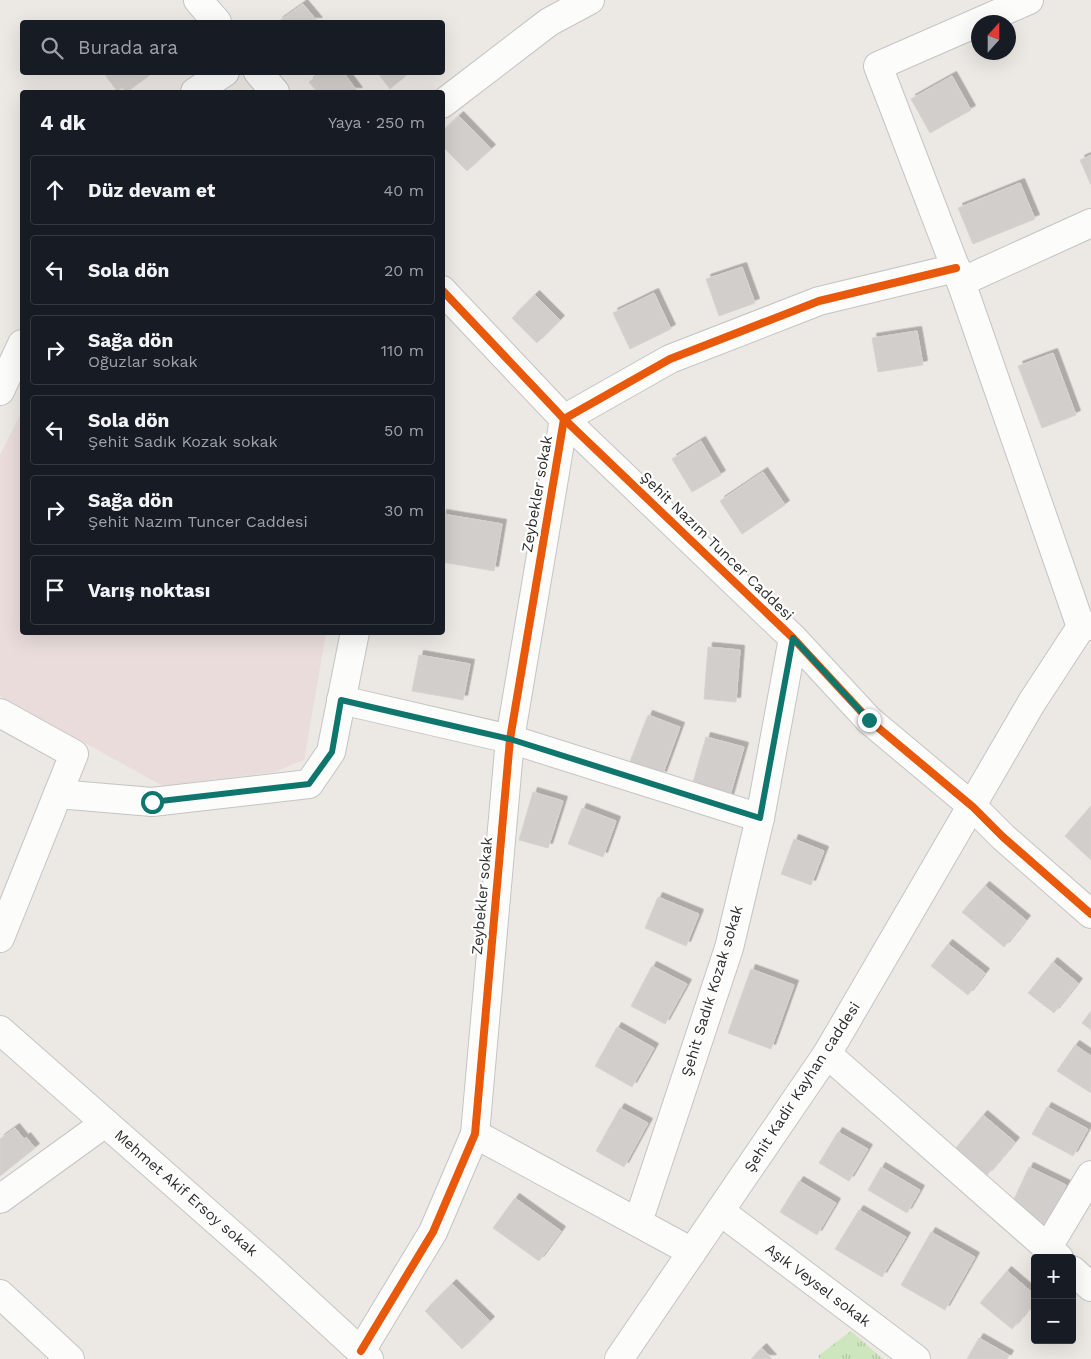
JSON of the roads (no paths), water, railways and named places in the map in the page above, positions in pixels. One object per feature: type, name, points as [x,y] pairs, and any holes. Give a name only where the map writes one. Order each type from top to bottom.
[{"type":"street","points":[[198,0],[215,20]]},
{"type":"street","points":[[445,102],[550,22],[590,0]]},
{"type":"street","points":[[1029,0],[878,66],[958,275],[1086,627]]},
{"type":"street","points":[[198,90],[220,75]]},
{"type":"street","points":[[261,75],[273,90]]},
{"type":"street","points":[[564,419],[670,359],[809,305],[958,275],[1091,223]]},
{"type":"street","name":"Şehit Nazım Tuncer Caddesi","points":[[445,293],[564,419],[793,638],[869,720],[973,806],[1003,837],[1091,914]]},
{"type":"street","points":[[0,391],[20,348]]},
{"type":"street","name":"Zeybekler sokak","points":[[365,1355],[433,1232],[475,1134],[510,739],[564,419]]},
{"type":"street","name":"Şehit Kadir Kayhan caddesi","points":[[619,1359],[827,1054],[1032,702],[1086,627]]},
{"type":"street","points":[[58,794],[152,802],[309,784],[332,752],[354,635]]},
{"type":"street","name":"Şehit Sadık Kozak sokak","points":[[638,1222],[729,948],[760,818],[793,638]]},
{"type":"street","points":[[341,700],[510,739],[760,818]]},
{"type":"street","points":[[0,713],[74,754],[0,938]]},
{"type":"street","name":"Mehmet Akif Ersoy sokak","points":[[0,1030],[270,1268],[365,1355]]},
{"type":"street","points":[[827,1054],[1054,1252],[1091,1175]]},
{"type":"street","points":[[0,1199],[105,1123]]},
{"type":"street","points":[[475,1134],[692,1252]]},
{"type":"street","name":"Aşık Veysel sokak","points":[[720,1211],[916,1359]]},
{"type":"street","points":[[1076,1274],[1091,1288]]},
{"type":"street","points":[[0,1294],[70,1359]]}]
